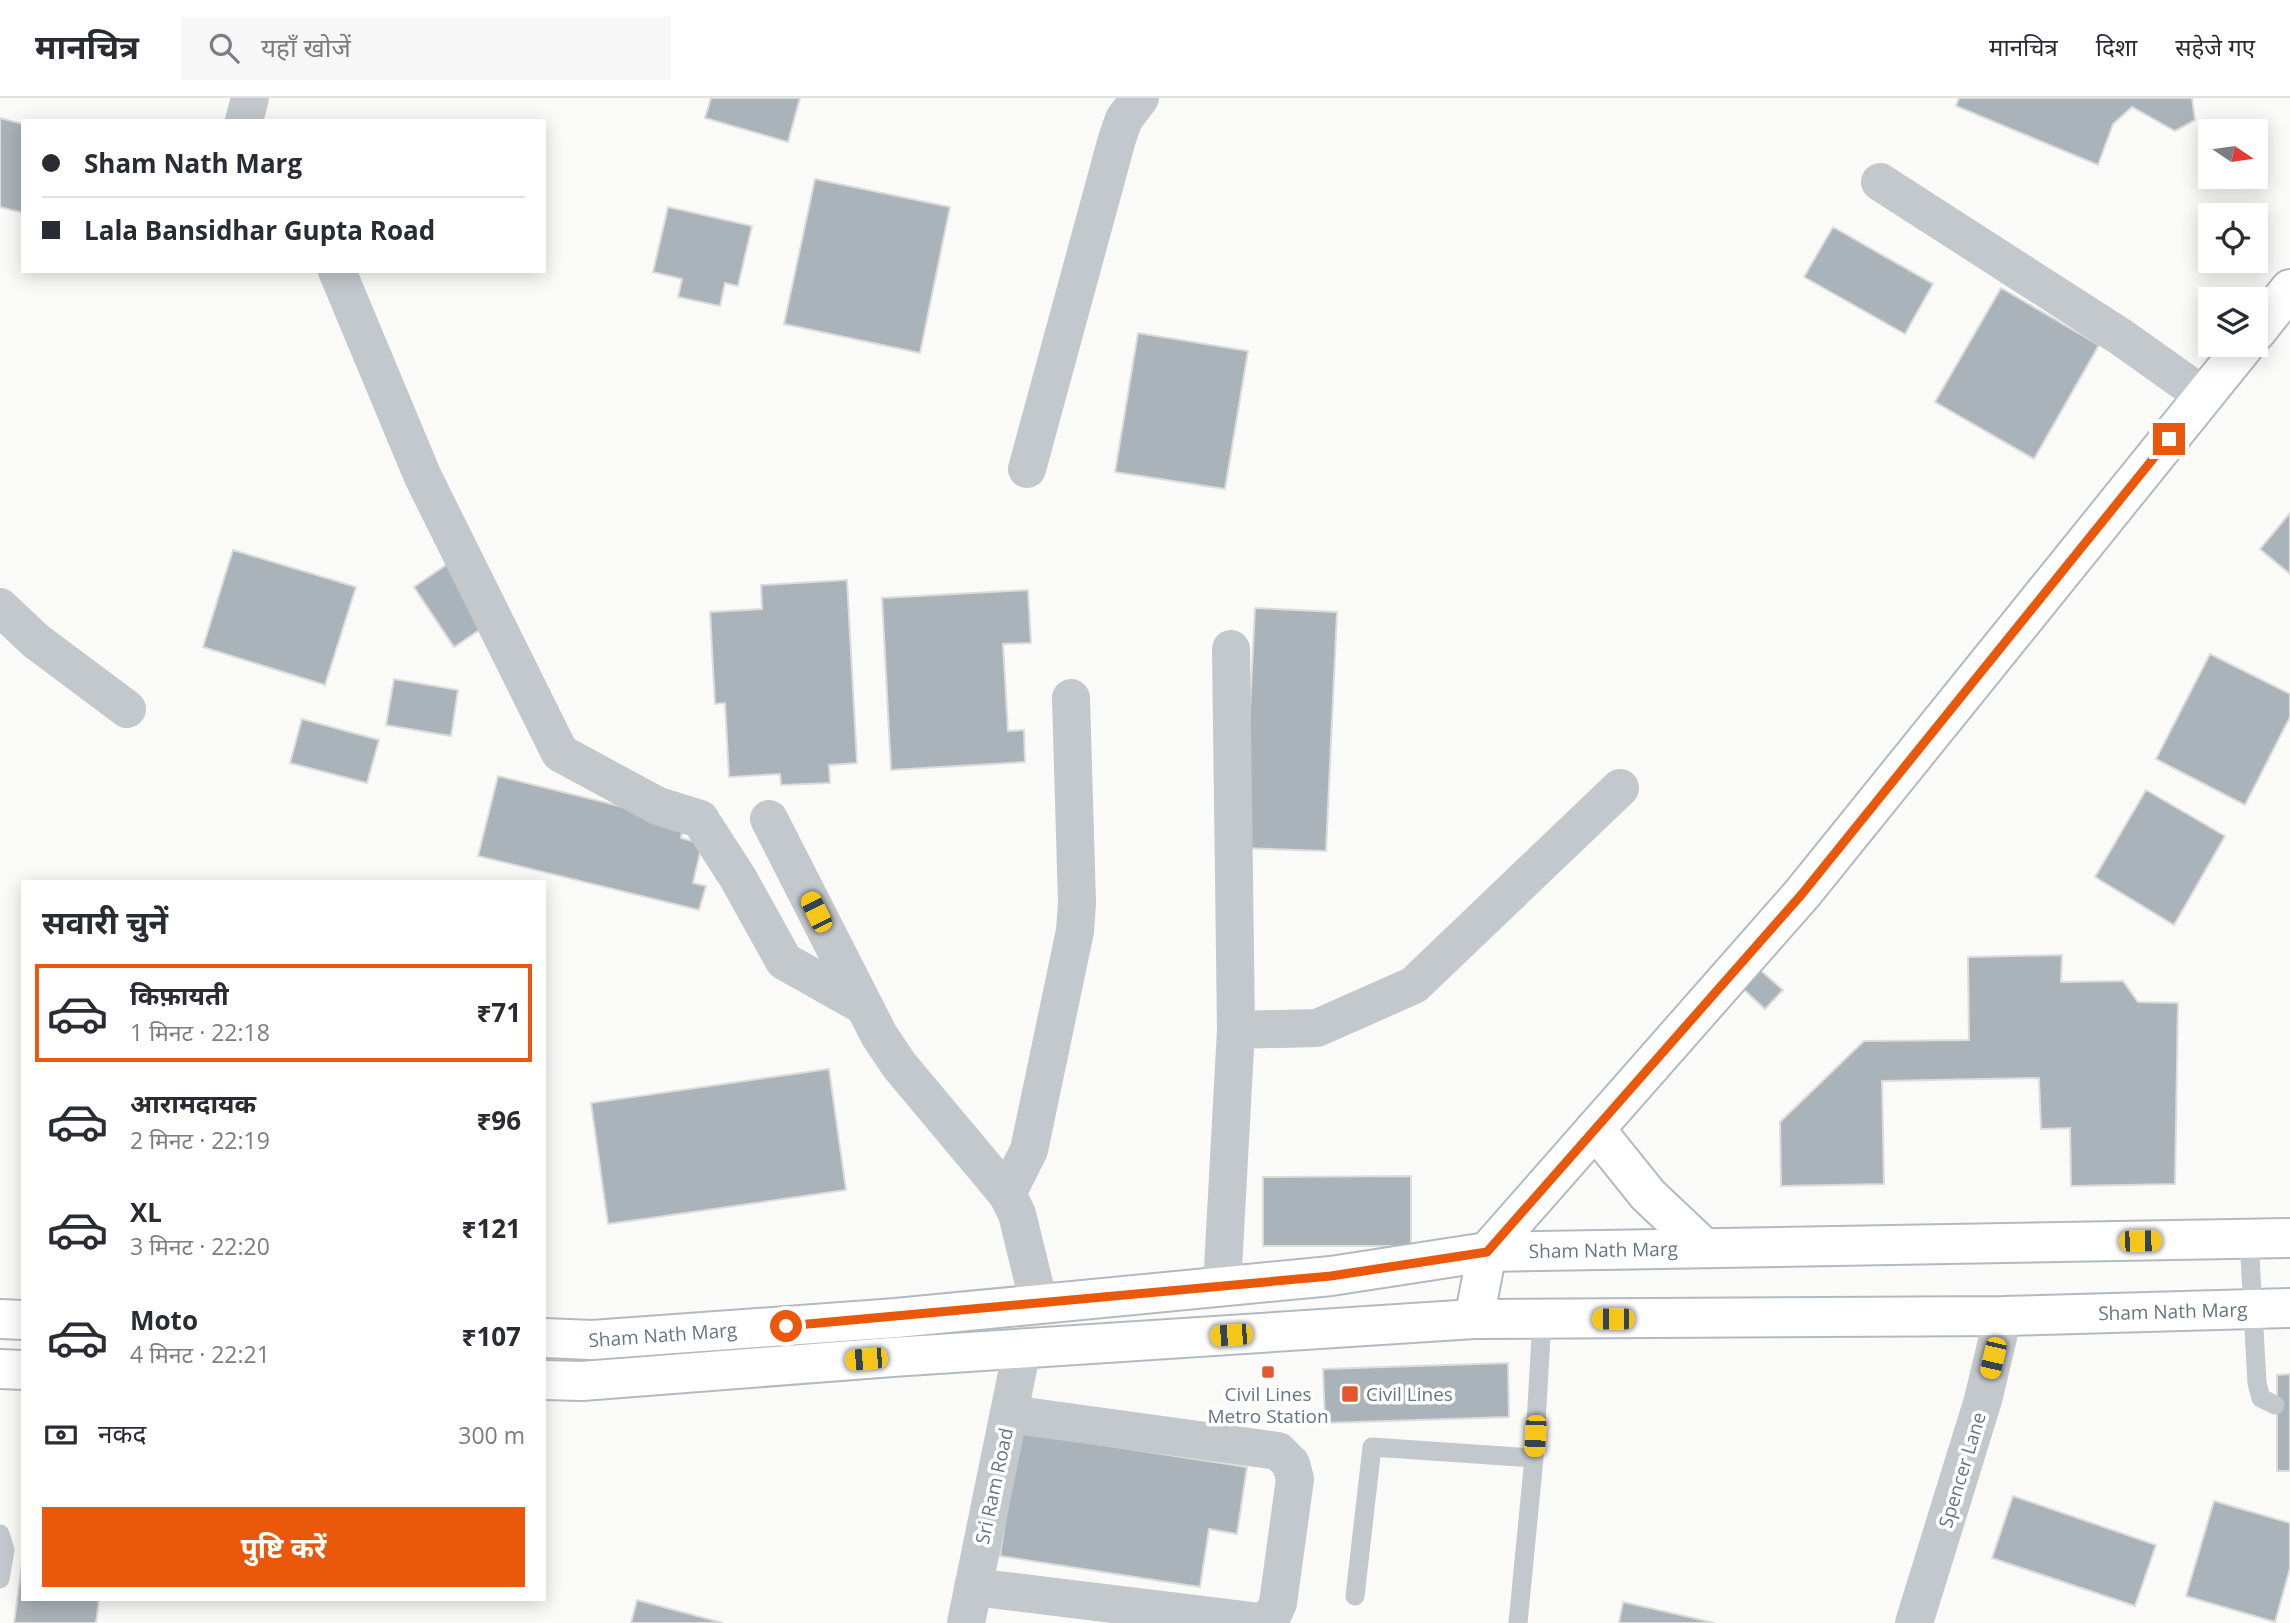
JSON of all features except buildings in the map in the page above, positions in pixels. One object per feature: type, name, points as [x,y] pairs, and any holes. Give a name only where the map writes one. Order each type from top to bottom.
[{"type":"main road","points":[[2268,317],[2290,289]]},
{"type":"main road","points":[[1474,1320],[1487,1252],[1802,894],[2235,357]]},
{"type":"main road","points":[[1595,1129],[1648,1195],[1704,1248]]},
{"type":"main road","name":"Sham Nath Marg","points":[[546,1338],[606,1339],[896,1318],[1331,1276],[1487,1252],[2290,1238]]},
{"type":"main road","name":"Sham Nath Marg","points":[[546,1381],[582,1381],[1474,1320],[2003,1316],[2290,1308]]},
{"type":"main road","points":[[0,1319],[21,1320]]},
{"type":"main road","points":[[0,1369],[21,1370]]},
{"type":"street","points":[[245,119],[250,98]]},
{"type":"street","points":[[1027,469],[1117,139],[1124,119],[1140,98]]},
{"type":"street","points":[[1880,182],[2121,337],[2204,396]]},
{"type":"street","points":[[338,273],[423,477],[560,753],[657,806],[700,819],[738,878],[784,961],[862,1005]]},
{"type":"street","points":[[0,607],[36,641],[127,709]]},
{"type":"street","points":[[1222,1287],[1236,1030],[1231,649]]},
{"type":"street","points":[[1007,1194],[1029,1150],[1075,931],[1077,903],[1070,698]]},
{"type":"street","points":[[1236,1030],[1317,1028],[1414,985],[1620,788]]},
{"type":"street","points":[[769,819],[862,1005],[899,1065],[1007,1194],[1017,1214],[1039,1304]]},
{"type":"street","name":"Spencer Lane","points":[[1914,1623],[1983,1400],[2003,1316]]},
{"type":"street","name":"Sri Ram Road","points":[[970,1605],[1022,1349]]},
{"type":"street","points":[[970,1605],[1261,1622],[1273,1614],[1278,1603],[1295,1479],[1291,1464],[1278,1451],[1009,1414]]},
{"type":"lane","points":[[2249,1239],[2251,1309],[2258,1391],[2261,1398],[2275,1405]]},
{"type":"lane","points":[[1518,1623],[1534,1458],[1542,1319]]},
{"type":"lane","points":[[1355,1596],[1373,1447],[1534,1458]]},
{"type":"lane","points":[[0,1534],[5,1550],[0,1578]]},
{"type":"place","name":"Civil Lines Metro Station","points":[[1268,1372]]},
{"type":"place","name":"Civil Lines","points":[[1350,1394]]},
{"type":"route","points":[[786,1326],[1331,1276],[1487,1252],[1802,894],[2169,439]]}]
